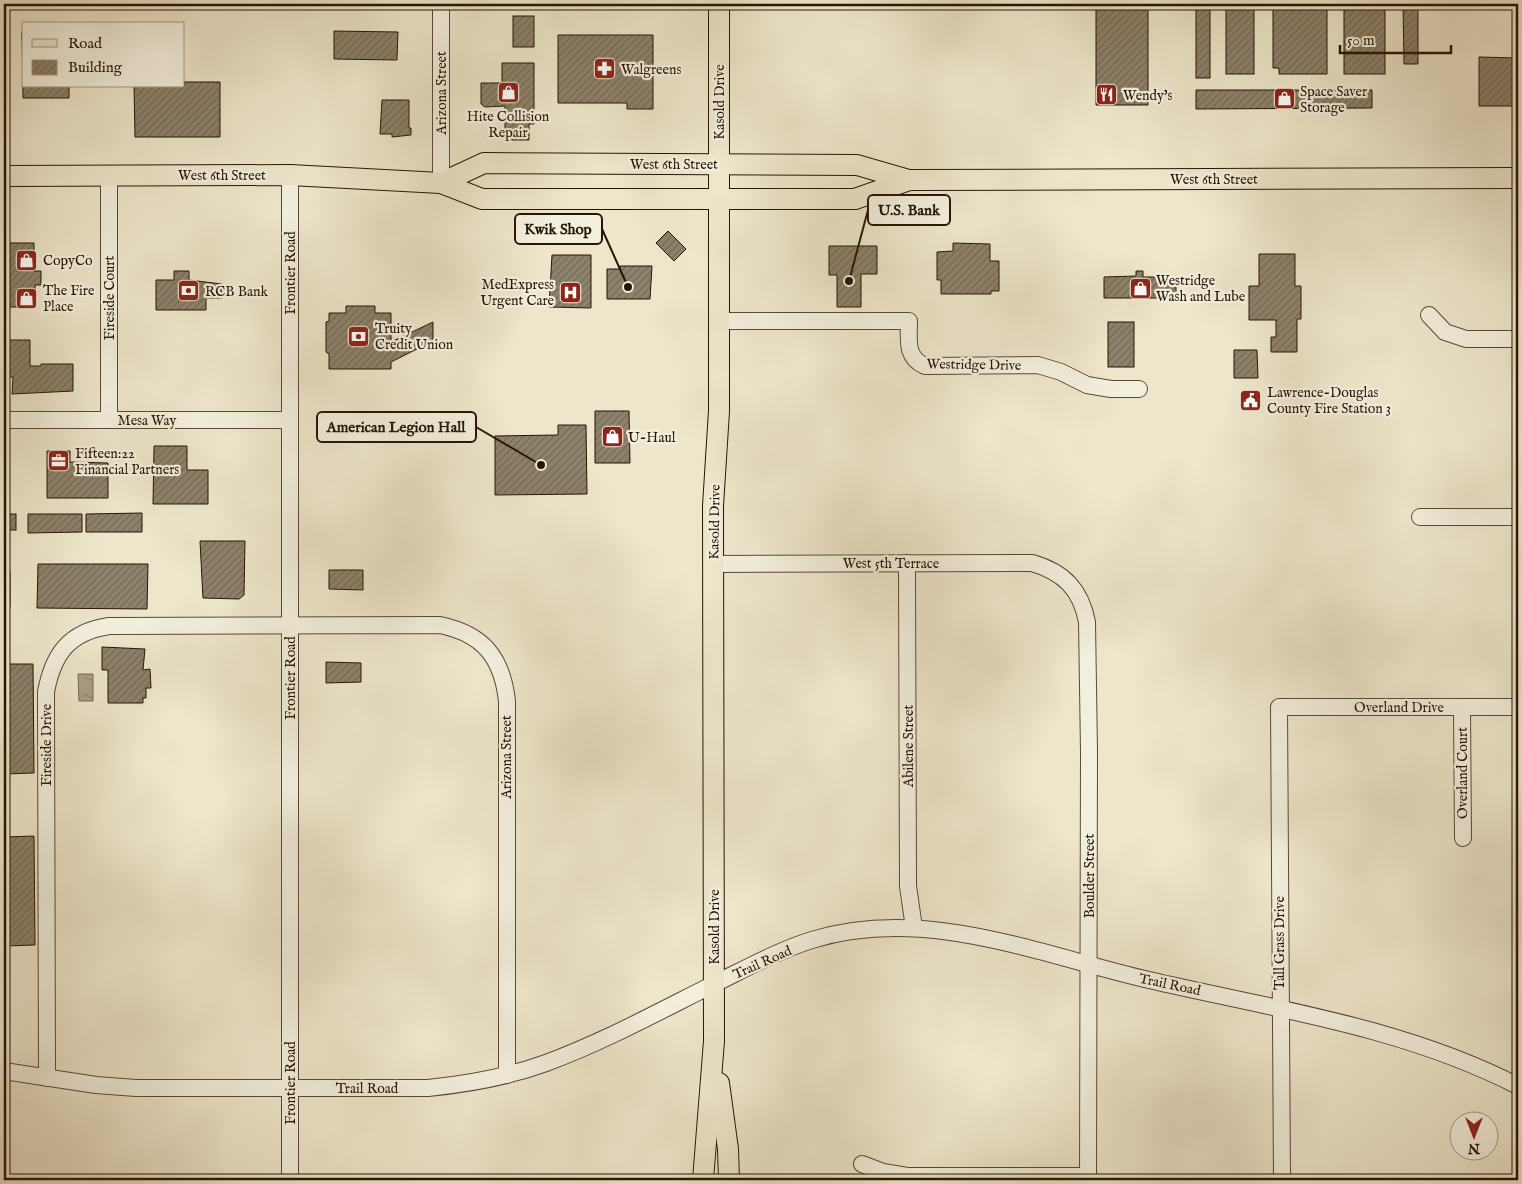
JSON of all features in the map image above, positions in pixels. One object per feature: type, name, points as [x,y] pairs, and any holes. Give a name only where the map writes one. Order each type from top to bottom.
[{"type":"main road","name":"Kasold Drive","points":[[703,1180],[714,1041],[713,506],[719,411],[719,4]]},
{"type":"main road","name":"West 6th Street","points":[[441,183],[484,162],[857,165],[909,180],[1518,178]]},
{"type":"main road","name":"West 6th Street","points":[[4,176],[290,175],[441,183],[482,199],[855,199],[909,180]]},
{"type":"main road","name":"Kasold Drive","points":[[714,1041],[728,1149],[729,1180]]},
{"type":"street","name":"Arizona Street","points":[[441,4],[441,183]]},
{"type":"street","name":"Frontier Road","points":[[290,175],[290,1180]]},
{"type":"street","name":"Fireside Court","points":[[108,420],[109,176]]},
{"type":"street","points":[[1429,315],[1446,332],[1466,339],[1518,339]]},
{"type":"street","name":"Westridge Drive","points":[[719,322],[909,322],[909,350],[916,362],[925,366],[1038,365],[1049,367],[1087,386],[1111,389],[1139,389]]},
{"type":"street","name":"Mesa Way","points":[[4,420],[290,420]]},
{"type":"street","points":[[1420,517],[1518,517]]},
{"type":"street","name":"Abilene Street","points":[[907,563],[908,886],[914,928]]},
{"type":"street","name":"West 5th Terrace","points":[[713,564],[1032,563],[1047,567],[1065,578]]},
{"type":"street","name":"Boulder Street","points":[[1065,578],[1078,593],[1084,607],[1087,622],[1088,1178]]},
{"type":"street","name":"Arizona Street","points":[[290,626],[440,625],[455,628],[478,640],[489,650],[499,666],[507,700],[507,1075]]},
{"type":"street","name":"Fireside Drive","points":[[47,1078],[46,692],[56,660],[70,643],[95,628],[109,626],[290,626]]},
{"type":"street","name":"Overland Drive","points":[[1279,707],[1518,708]]},
{"type":"street","name":"Tall Grass Drive","points":[[1279,707],[1279,1006],[1282,1180]]},
{"type":"street","name":"Overland Court","points":[[1462,708],[1463,838]]},
{"type":"street","name":"Trail Road","points":[[4,1071],[96,1085],[136,1088],[428,1088],[462,1084],[507,1075],[569,1054],[772,956],[813,940],[851,932],[914,928],[956,932],[1149,980],[1279,1006],[1418,1044],[1474,1065],[1518,1086]]},
{"type":"street","points":[[862,1164],[883,1172],[907,1176],[1088,1178]]},
{"type":"water","points":[[78,674],[93,674],[93,701],[79,701]]},
{"type":"building","points":[[1096,4],[1148,4],[1148,105],[1096,105]]},
{"type":"building","points":[[1196,4],[1210,4],[1210,78],[1196,78]]},
{"type":"building","points":[[1226,4],[1254,4],[1254,74],[1226,74]]},
{"type":"building","points":[[1273,4],[1327,4],[1327,74],[1279,74],[1279,68],[1273,68]]},
{"type":"building","points":[[1344,4],[1385,4],[1385,74],[1344,74]]},
{"type":"building","points":[[1403,4],[1418,4],[1418,64],[1404,64]]},
{"type":"building","points":[[513,16],[534,16],[534,47],[513,47]]},
{"type":"building","points":[[334,31],[398,32],[397,60],[334,59]]},
{"type":"building","name":"Walgreens","points":[[558,35],[653,35],[653,109],[627,109],[627,103],[558,103]]},
{"type":"building","points":[[1479,57],[1518,58],[1518,106],[1479,106]]},
{"type":"building","name":"Hite Collision Repair","points":[[502,63],[534,63],[534,124],[529,124],[529,140],[505,140],[505,106],[485,107],[481,104],[481,83],[502,83]]},
{"type":"building","points":[[185,82],[220,82],[220,137],[135,137],[134,88],[185,88]]},
{"type":"building","points":[[23,88],[69,88],[69,98],[23,98]]},
{"type":"building","name":"Space Saver Storage","points":[[1196,90],[1372,90],[1372,108],[1196,109]]},
{"type":"building","points":[[382,100],[409,100],[409,128],[411,128],[411,135],[392,137],[392,134],[380,134]]},
{"type":"building","points":[[668,231],[686,249],[674,261],[656,243]]},
{"type":"building","points":[[4,243],[34,243],[34,271],[41,271],[41,285],[35,285],[35,307],[4,307]]},
{"type":"building","points":[[953,243],[990,244],[990,261],[999,261],[999,291],[991,291],[991,294],[941,294],[941,280],[937,280],[937,252],[953,251]]},
{"type":"building","points":[[829,246],[877,246],[877,274],[861,274],[861,307],[837,307],[837,275],[829,275]]},
{"type":"building","points":[[1259,254],[1295,254],[1295,286],[1301,286],[1301,319],[1297,319],[1297,352],[1271,352],[1271,337],[1276,337],[1276,320],[1249,320],[1249,286],[1259,286]]},
{"type":"building","name":"MedExpress Urgent Care","points":[[552,255],[591,255],[591,308],[549,307]]},
{"type":"building","points":[[620,266],[652,266],[650,299],[607,299],[607,269],[620,269]]},
{"type":"building","name":"RCB Bank","points":[[174,271],[189,271],[189,280],[222,284],[222,298],[206,298],[206,310],[156,310],[156,280],[174,280]]},
{"type":"building","name":"Westridge Wash and Lube","points":[[1136,271],[1143,271],[1143,277],[1176,277],[1176,298],[1104,298],[1104,277],[1136,276]]},
{"type":"building","name":"Truity Credit Union","points":[[346,306],[375,306],[375,313],[391,313],[391,342],[433,322],[433,341],[391,362],[391,369],[329,369],[329,354],[326,352],[326,322],[329,321],[329,313],[346,313]]},
{"type":"building","points":[[1108,322],[1134,322],[1134,367],[1108,367]]},
{"type":"building","points":[[4,340],[30,340],[30,366],[73,364],[73,391],[12,394],[13,377],[4,377]]},
{"type":"building","points":[[1234,350],[1257,350],[1258,378],[1234,378]]},
{"type":"building","name":"U-Haul","points":[[595,411],[629,411],[630,463],[595,463]]},
{"type":"building","points":[[558,425],[586,425],[587,494],[495,495],[495,436],[558,435]]},
{"type":"building","points":[[154,446],[187,446],[187,470],[208,470],[208,504],[153,504]]},
{"type":"building","points":[[47,451],[70,451],[70,462],[108,463],[108,498],[47,498]]},
{"type":"building","points":[[142,513],[142,532],[86,532],[86,514]]},
{"type":"building","points":[[4,514],[16,514],[16,530],[4,530]]},
{"type":"building","points":[[28,514],[82,514],[82,532],[28,533]]},
{"type":"building","points":[[200,541],[245,541],[244,595],[239,599],[203,598]]},
{"type":"building","points":[[38,564],[148,564],[147,609],[37,608]]},
{"type":"building","points":[[4,568],[10,572],[10,607],[6,608],[6,612],[4,612]]},
{"type":"building","points":[[329,570],[363,570],[363,590],[329,589]]},
{"type":"building","points":[[102,647],[145,649],[143,670],[150,669],[151,688],[146,688],[146,698],[143,698],[143,703],[108,703],[108,670],[102,670]]},
{"type":"building","points":[[326,662],[361,663],[361,682],[326,683]]},
{"type":"building","points":[[4,664],[33,664],[34,773],[4,774]]},
{"type":"building","points":[[34,836],[35,945],[4,946],[4,837]]},
{"type":"place","name":"Walgreens","points":[[605,69]]},
{"type":"place","name":"Hite Collision Repair","points":[[508,93]]},
{"type":"place","name":"Wendy's","points":[[1107,95]]},
{"type":"place","name":"Space Saver Storage","points":[[1284,99]]},
{"type":"place","name":"CopyCo","points":[[27,260]]},
{"type":"place","name":"U.S. Bank","points":[[849,281]]},
{"type":"place","name":"Kwik Shop","points":[[628,287]]},
{"type":"place","name":"Westridge Wash and Lube","points":[[1140,288]]},
{"type":"place","name":"RCB Bank","points":[[189,291]]},
{"type":"place","name":"MedExpress Urgent Care","points":[[570,292]]},
{"type":"place","name":"The Fire Place","points":[[27,298]]},
{"type":"place","name":"Truity Credit Union","points":[[359,336]]},
{"type":"place","name":"Lawrence-Douglas County Fire Station 3","points":[[1251,400]]},
{"type":"place","name":"U-Haul","points":[[612,437]]},
{"type":"place","name":"Fifteen:22 Financial Partners","points":[[59,461]]},
{"type":"place","name":"American Legion Hall","points":[[541,465]]}]
